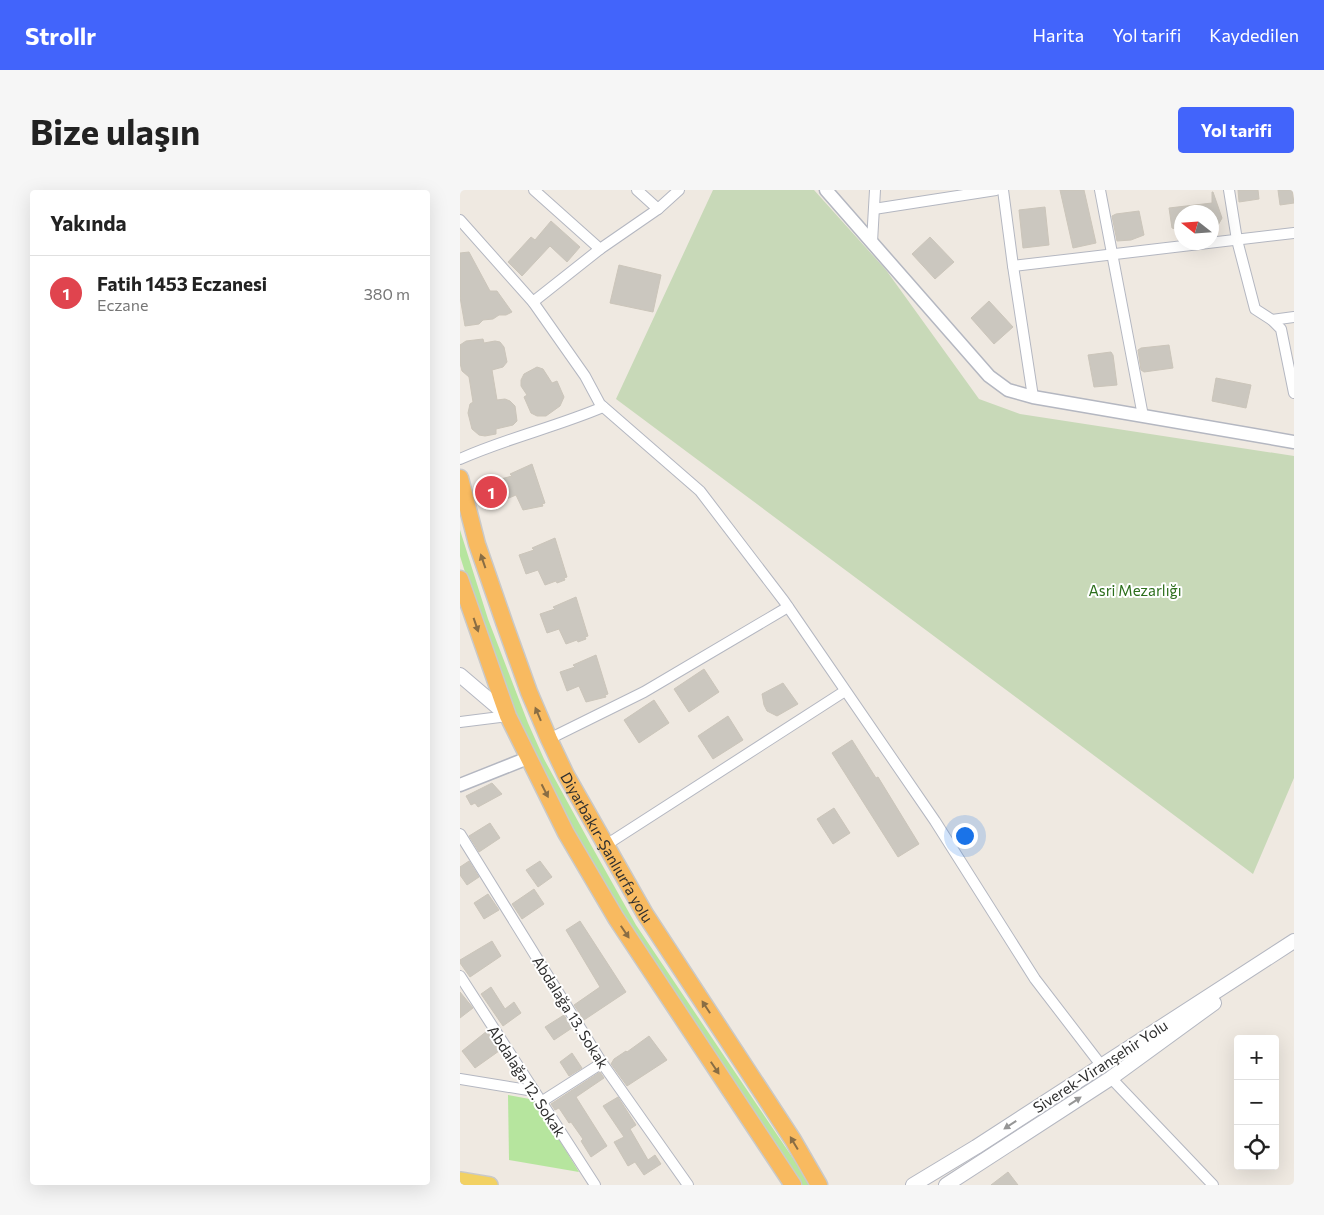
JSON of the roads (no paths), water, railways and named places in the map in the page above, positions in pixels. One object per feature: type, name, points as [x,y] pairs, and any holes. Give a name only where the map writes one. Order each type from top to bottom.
[{"type":"highway","name":"Diyarbakır-Şanlıurfa yolu","points":[[460,478],[477,544],[526,684],[566,775],[646,914],[793,1140],[819,1185]]},
{"type":"highway","name":"Diyarbakır-Şanlıurfa yolu","points":[[460,579],[508,716],[566,833],[616,918],[793,1185]]},
{"type":"main road","points":[[460,675],[508,716]]},
{"type":"main road","name":"Siverek-Viranşehir Yolu","points":[[913,1185],[976,1147],[1290,944]]},
{"type":"main road","name":"Siverek-Viranşehir Yolu","points":[[946,1185],[1111,1078],[1290,944]]},
{"type":"main road","points":[[460,1180],[490,1185]]},
{"type":"street","points":[[534,190],[600,249]]},
{"type":"street","points":[[637,190],[658,208]]},
{"type":"street","points":[[533,302],[679,190]]},
{"type":"street","points":[[826,190],[989,376],[1008,390],[1033,398],[1294,442]]},
{"type":"street","points":[[872,242],[875,190]]},
{"type":"street","points":[[874,208],[996,190]]},
{"type":"street","points":[[1003,190],[1012,266],[1033,398]]},
{"type":"street","points":[[1100,190],[1143,416]]},
{"type":"street","points":[[1229,190],[1237,240],[1255,309],[1272,320],[1281,329],[1294,393]]},
{"type":"street","points":[[460,220],[533,302],[585,376],[600,404],[700,491],[788,607],[935,821],[1035,979],[1101,1065]]},
{"type":"street","points":[[1012,266],[1294,233]]},
{"type":"street","points":[[1272,320],[1294,317]]},
{"type":"street","points":[[460,459],[485,448],[572,420],[603,407]]},
{"type":"street","points":[[549,739],[644,692],[788,607]]},
{"type":"street","points":[[606,845],[845,691]]},
{"type":"street","points":[[460,722],[508,716]]},
{"type":"street","points":[[460,785],[528,758]]},
{"type":"street","name":"Abdalağa 13. Sokak","points":[[460,834],[602,1063],[688,1185]]},
{"type":"street","name":"Abdalağa 12. Sokak","points":[[460,976],[595,1185]]},
{"type":"street","points":[[541,1102],[602,1063]]},
{"type":"street","points":[[1111,1078],[1213,1185]]},
{"type":"street","points":[[460,1080],[534,1091]]},
{"type":"place","name":"Fatih 1453 Eczanesi","points":[[491,492]]},
{"type":"park label","name":"Asri Mezarlığı","points":[[1135,590]]}]
